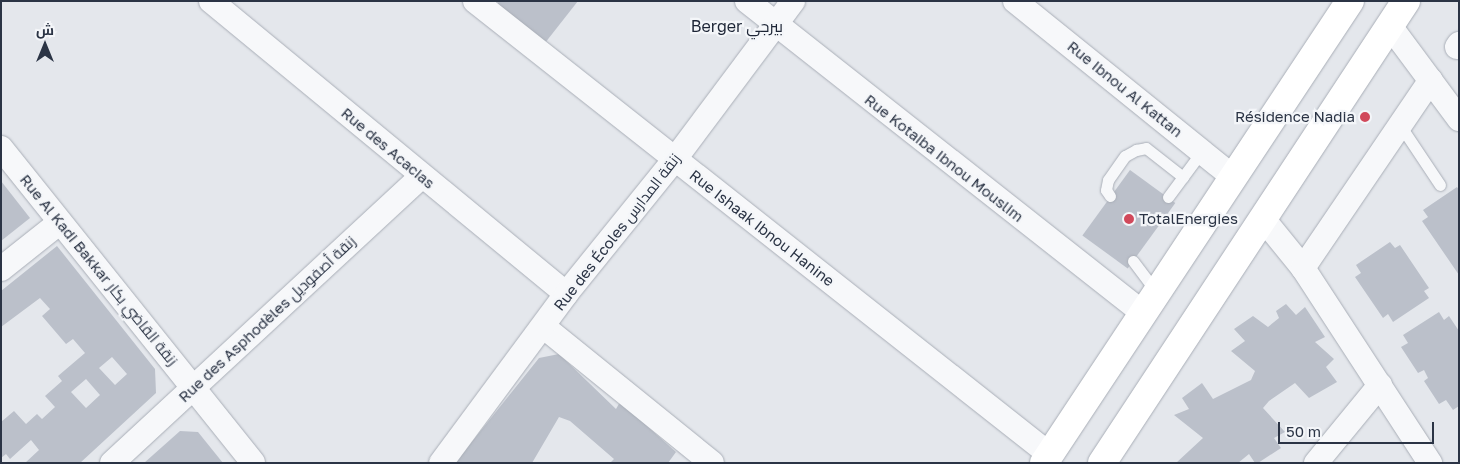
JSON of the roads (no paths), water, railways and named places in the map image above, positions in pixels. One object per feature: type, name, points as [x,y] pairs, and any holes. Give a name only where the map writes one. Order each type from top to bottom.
[{"type":"main road","points":[[1047,459],[1350,1]]},
{"type":"main road","points":[[1102,463],[1264,220],[1406,1]]},
{"type":"street","name":"Rue des Acacias","points":[[211,1],[566,294]]},
{"type":"street","name":"Rue Ishaak Ibnou Hanine","points":[[475,1],[675,159],[1047,459]]},
{"type":"street","name":"Rue Kotaiba Ibnou Mouslim","points":[[747,1],[1150,302]]},
{"type":"street","name":"Rue des Écoles زنقة المدارس","points":[[441,463],[544,327],[566,294],[675,159],[793,1]]},
{"type":"street","name":"Rue Ibnou Al Kattan","points":[[1015,1],[1233,177]]},
{"type":"street","points":[[1390,26],[1459,119]]},
{"type":"street","points":[[1302,268],[1430,80]]},
{"type":"street","name":"Rue Al Kadi Bakkar زنقة القاضي بكار","points":[[1,148],[253,463]]},
{"type":"street","name":"Rue des Asphodèles زنقة أصفوديل","points":[[112,463],[422,176]]},
{"type":"street","points":[[1264,220],[1302,268],[1430,463]]},
{"type":"street","points":[[1,269],[60,222]]},
{"type":"street","points":[[544,327],[707,461]]},
{"type":"street","points":[[1316,463],[1380,385]]},
{"type":"lane","points":[[1400,125],[1440,185]]},
{"type":"lane","points":[[1110,196],[1106,190],[1108,180],[1125,156],[1136,150],[1146,148],[1183,177]]},
{"type":"lane","points":[[1168,198],[1202,151]]},
{"type":"lane","points":[[1133,261],[1150,302]]},
{"type":"place","name":"Résidence Nadia","points":[[1365,117]]},
{"type":"place","name":"TotalEnergies","points":[[1129,219]]},
{"type":"district","name":"Berger بيرجي","points":[[737,26]]}]
